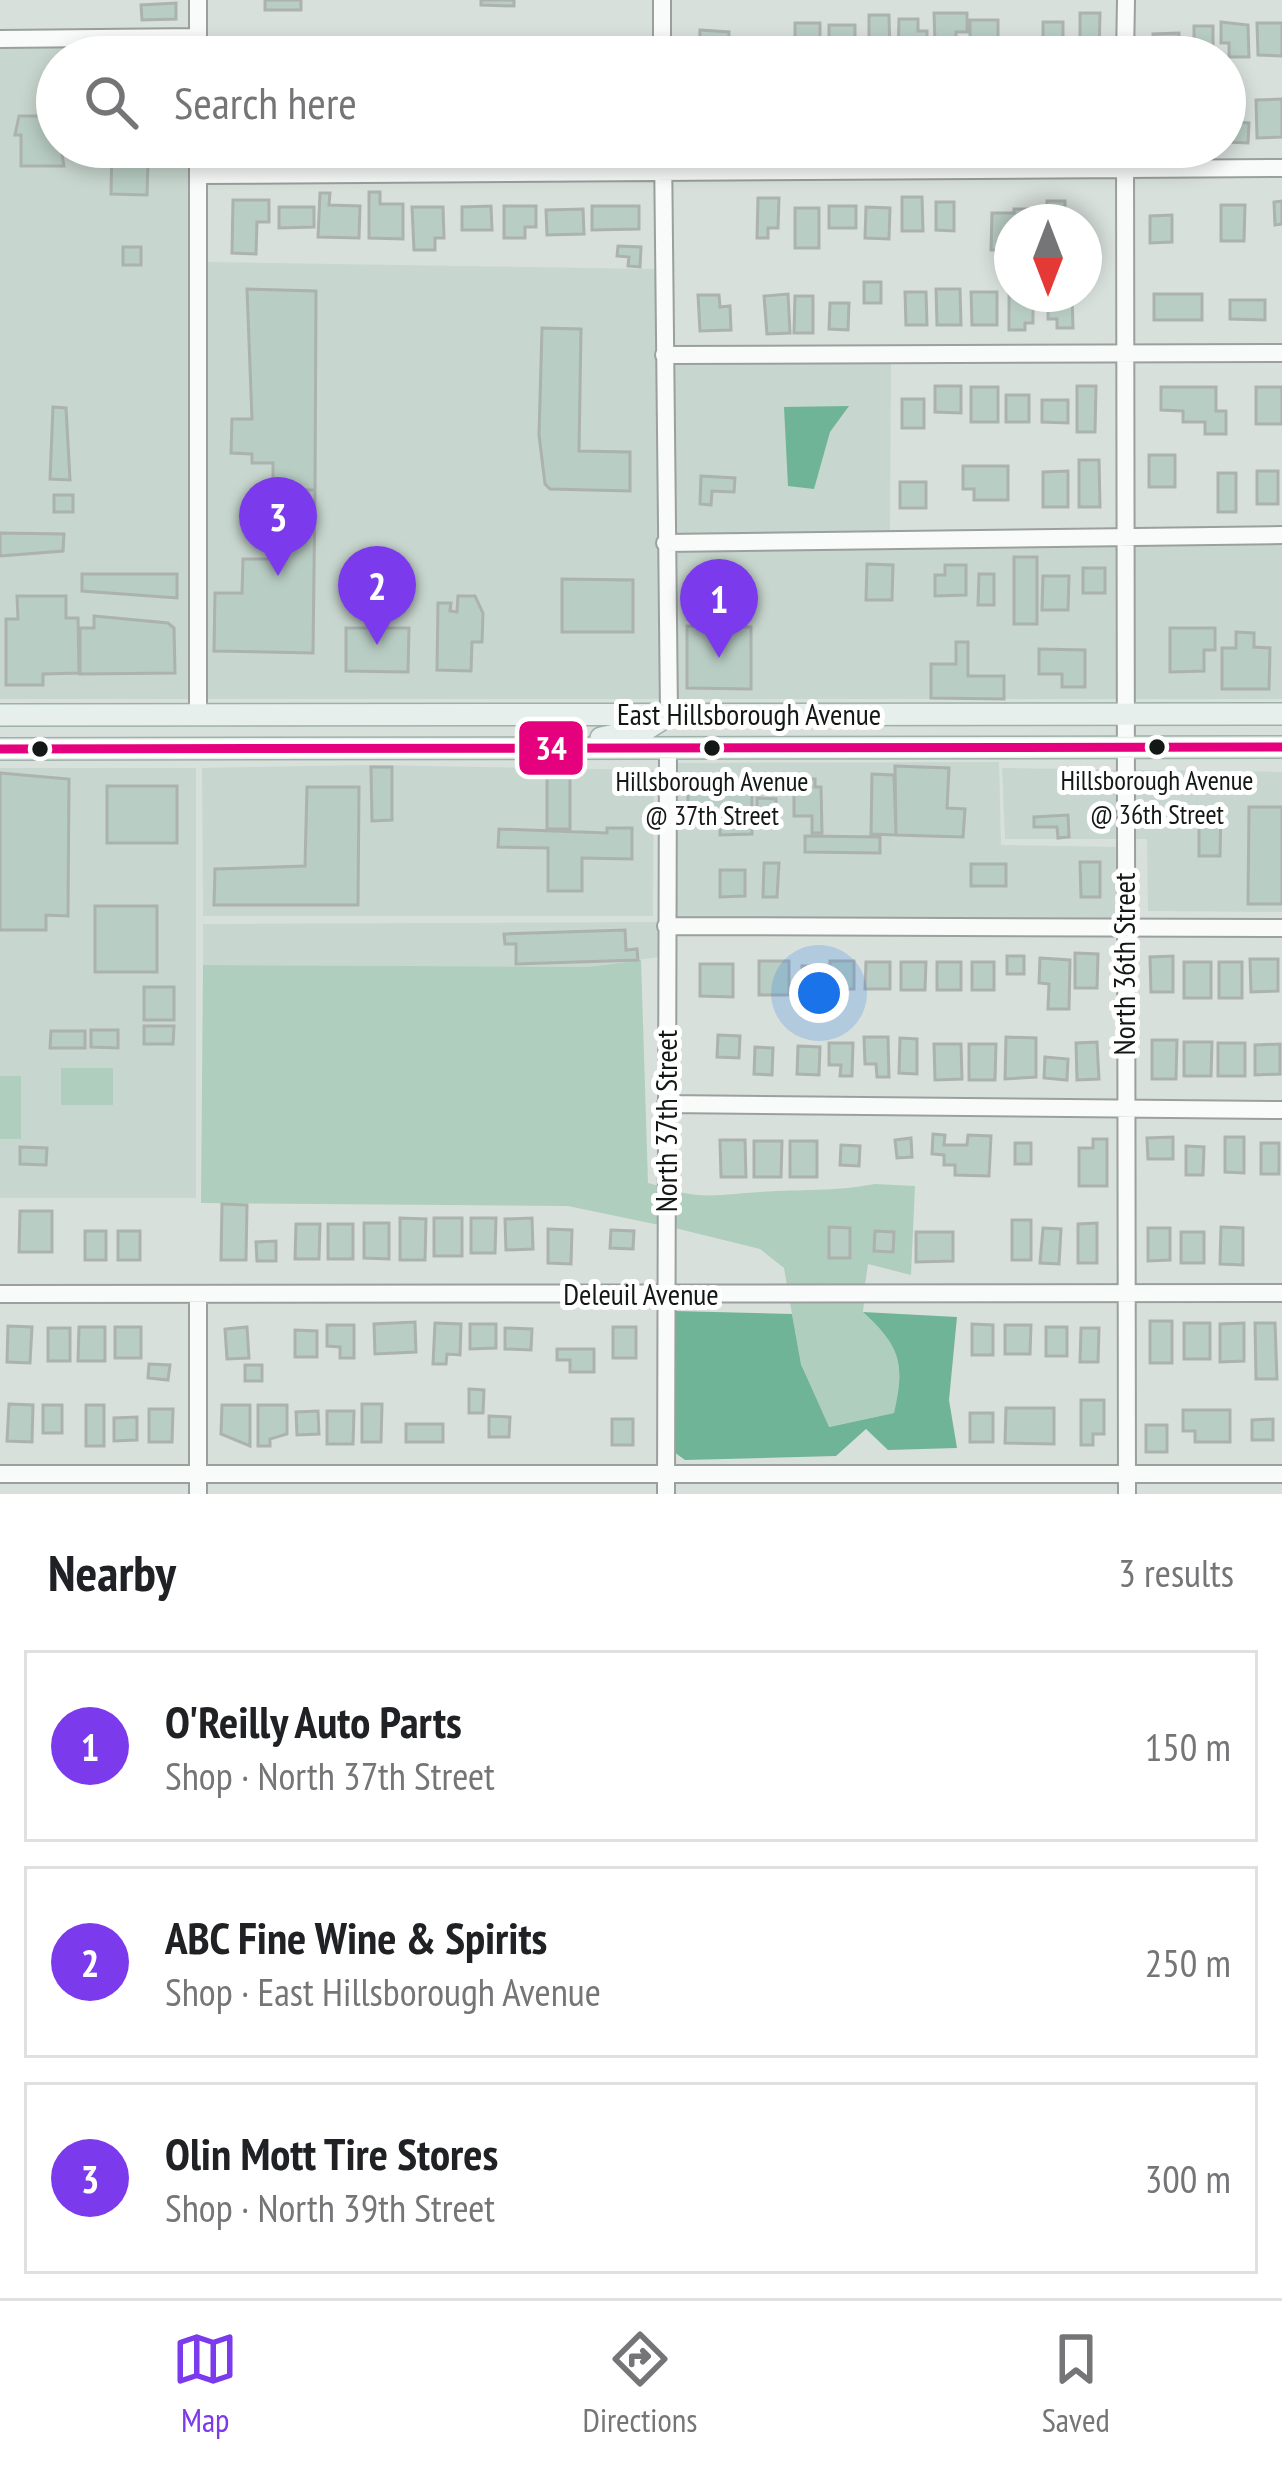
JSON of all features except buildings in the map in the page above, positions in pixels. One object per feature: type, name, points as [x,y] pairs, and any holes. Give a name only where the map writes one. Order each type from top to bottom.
[{"type":"main road","name":"East Hillsborough Avenue","points":[[0,715],[1282,714]]},
{"type":"main road","points":[[135,749],[168,736],[198,715]]},
{"type":"main road","points":[[591,746],[610,734],[647,728],[669,715]]},
{"type":"main road","points":[[668,748],[700,727],[739,715]]},
{"type":"main road","points":[[373,746],[395,731],[403,716]]},
{"type":"main road","name":"East Hillsborough Avenue","points":[[0,749],[1282,747]]},
{"type":"street","points":[[198,0],[198,36]]},
{"type":"street","points":[[662,0],[662,36]]},
{"type":"street","points":[[1125,36],[1126,0]]},
{"type":"street","points":[[0,39],[36,39]]},
{"type":"street","points":[[198,168],[198,715]]},
{"type":"street","points":[[198,175],[663,168],[1282,168]]},
{"type":"street","points":[[663,168],[669,715]]},
{"type":"street","name":"North 36th Street","points":[[1125,168],[1126,1494]]},
{"type":"street","points":[[664,356],[1282,353]]},
{"type":"street","points":[[664,543],[1282,535]]},
{"type":"street","name":"North 37th Street","points":[[666,1494],[668,748]]},
{"type":"street","points":[[666,926],[1282,928]]},
{"type":"street","points":[[666,1104],[1282,1110]]},
{"type":"street","name":"Deleuil Avenue","points":[[0,1294],[1282,1293]]},
{"type":"street","points":[[198,1294],[198,1494]]},
{"type":"street","points":[[0,1474],[1282,1474]]},
{"type":"shaded area","points":[[36,47],[36,168],[190,168],[190,699],[0,699],[0,48]]},
{"type":"shaded area","points":[[206,262],[656,269],[661,699],[206,699]]},
{"type":"shaded area","points":[[891,363],[890,530],[1038,530],[673,534],[672,364]],"holes":[[[784,407],[848,407],[830,432]]]},
{"type":"shaded area","points":[[849,406],[830,432],[814,489],[788,486],[784,407]]},
{"type":"shaded area","points":[[1282,544],[1282,699],[1134,699],[1135,547]]},
{"type":"shaded area","points":[[1119,547],[1118,699],[677,699],[673,552]]},
{"type":"shaded area","points":[[999,762],[1001,845],[1117,847],[1116,918],[674,917],[676,763]]},
{"type":"shaded area","points":[[371,765],[654,770],[653,916],[203,916],[202,768]]},
{"type":"shaded area","points":[[0,768],[196,768],[196,1198],[0,1198]]},
{"type":"shaded area","points":[[1002,768],[1282,772],[1282,912],[1148,911],[1147,839],[1005,839]]},
{"type":"shaded area","points":[[658,922],[658,957],[589,967],[203,965],[203,924]]},
{"type":"shaded area","points":[[641,960],[648,1183],[659,1186],[659,1225],[568,1206],[201,1203],[203,965],[588,967]]},
{"type":"shaded area","points":[[61,1068],[113,1068],[113,1105],[61,1105]]},
{"type":"shaded area","points":[[0,1076],[21,1076],[21,1139],[0,1139]]},
{"type":"shaded area","points":[[875,1184],[915,1186],[911,1275],[868,1264],[865,1285],[787,1285],[784,1268],[760,1249],[675,1228],[675,1191],[717,1195]]},
{"type":"shaded area","points":[[790,1303],[864,1303],[863,1312],[897,1357],[894,1413],[828,1427],[801,1363]]},
{"type":"shaded area","points":[[675,1311],[792,1314],[801,1364],[829,1427],[894,1413],[897,1357],[863,1312],[957,1317],[949,1400],[957,1448],[888,1450],[866,1429],[836,1456],[685,1460],[674,1452]]},
{"type":"transit line","name":"34","points":[[0,749],[1282,747]]},
{"type":"place","name":"Olin Mott Tire Stores","points":[[278,576]]},
{"type":"place","name":"ABC Fine Wine & Spirits","points":[[377,645]]},
{"type":"place","name":"O'Reilly Auto Parts","points":[[719,658]]},
{"type":"place","name":"Hillsborough Avenue @ 36th Street","points":[[1157,747]]},
{"type":"place","name":"Hillsborough Avenue @ 37th Street","points":[[712,748]]}]
